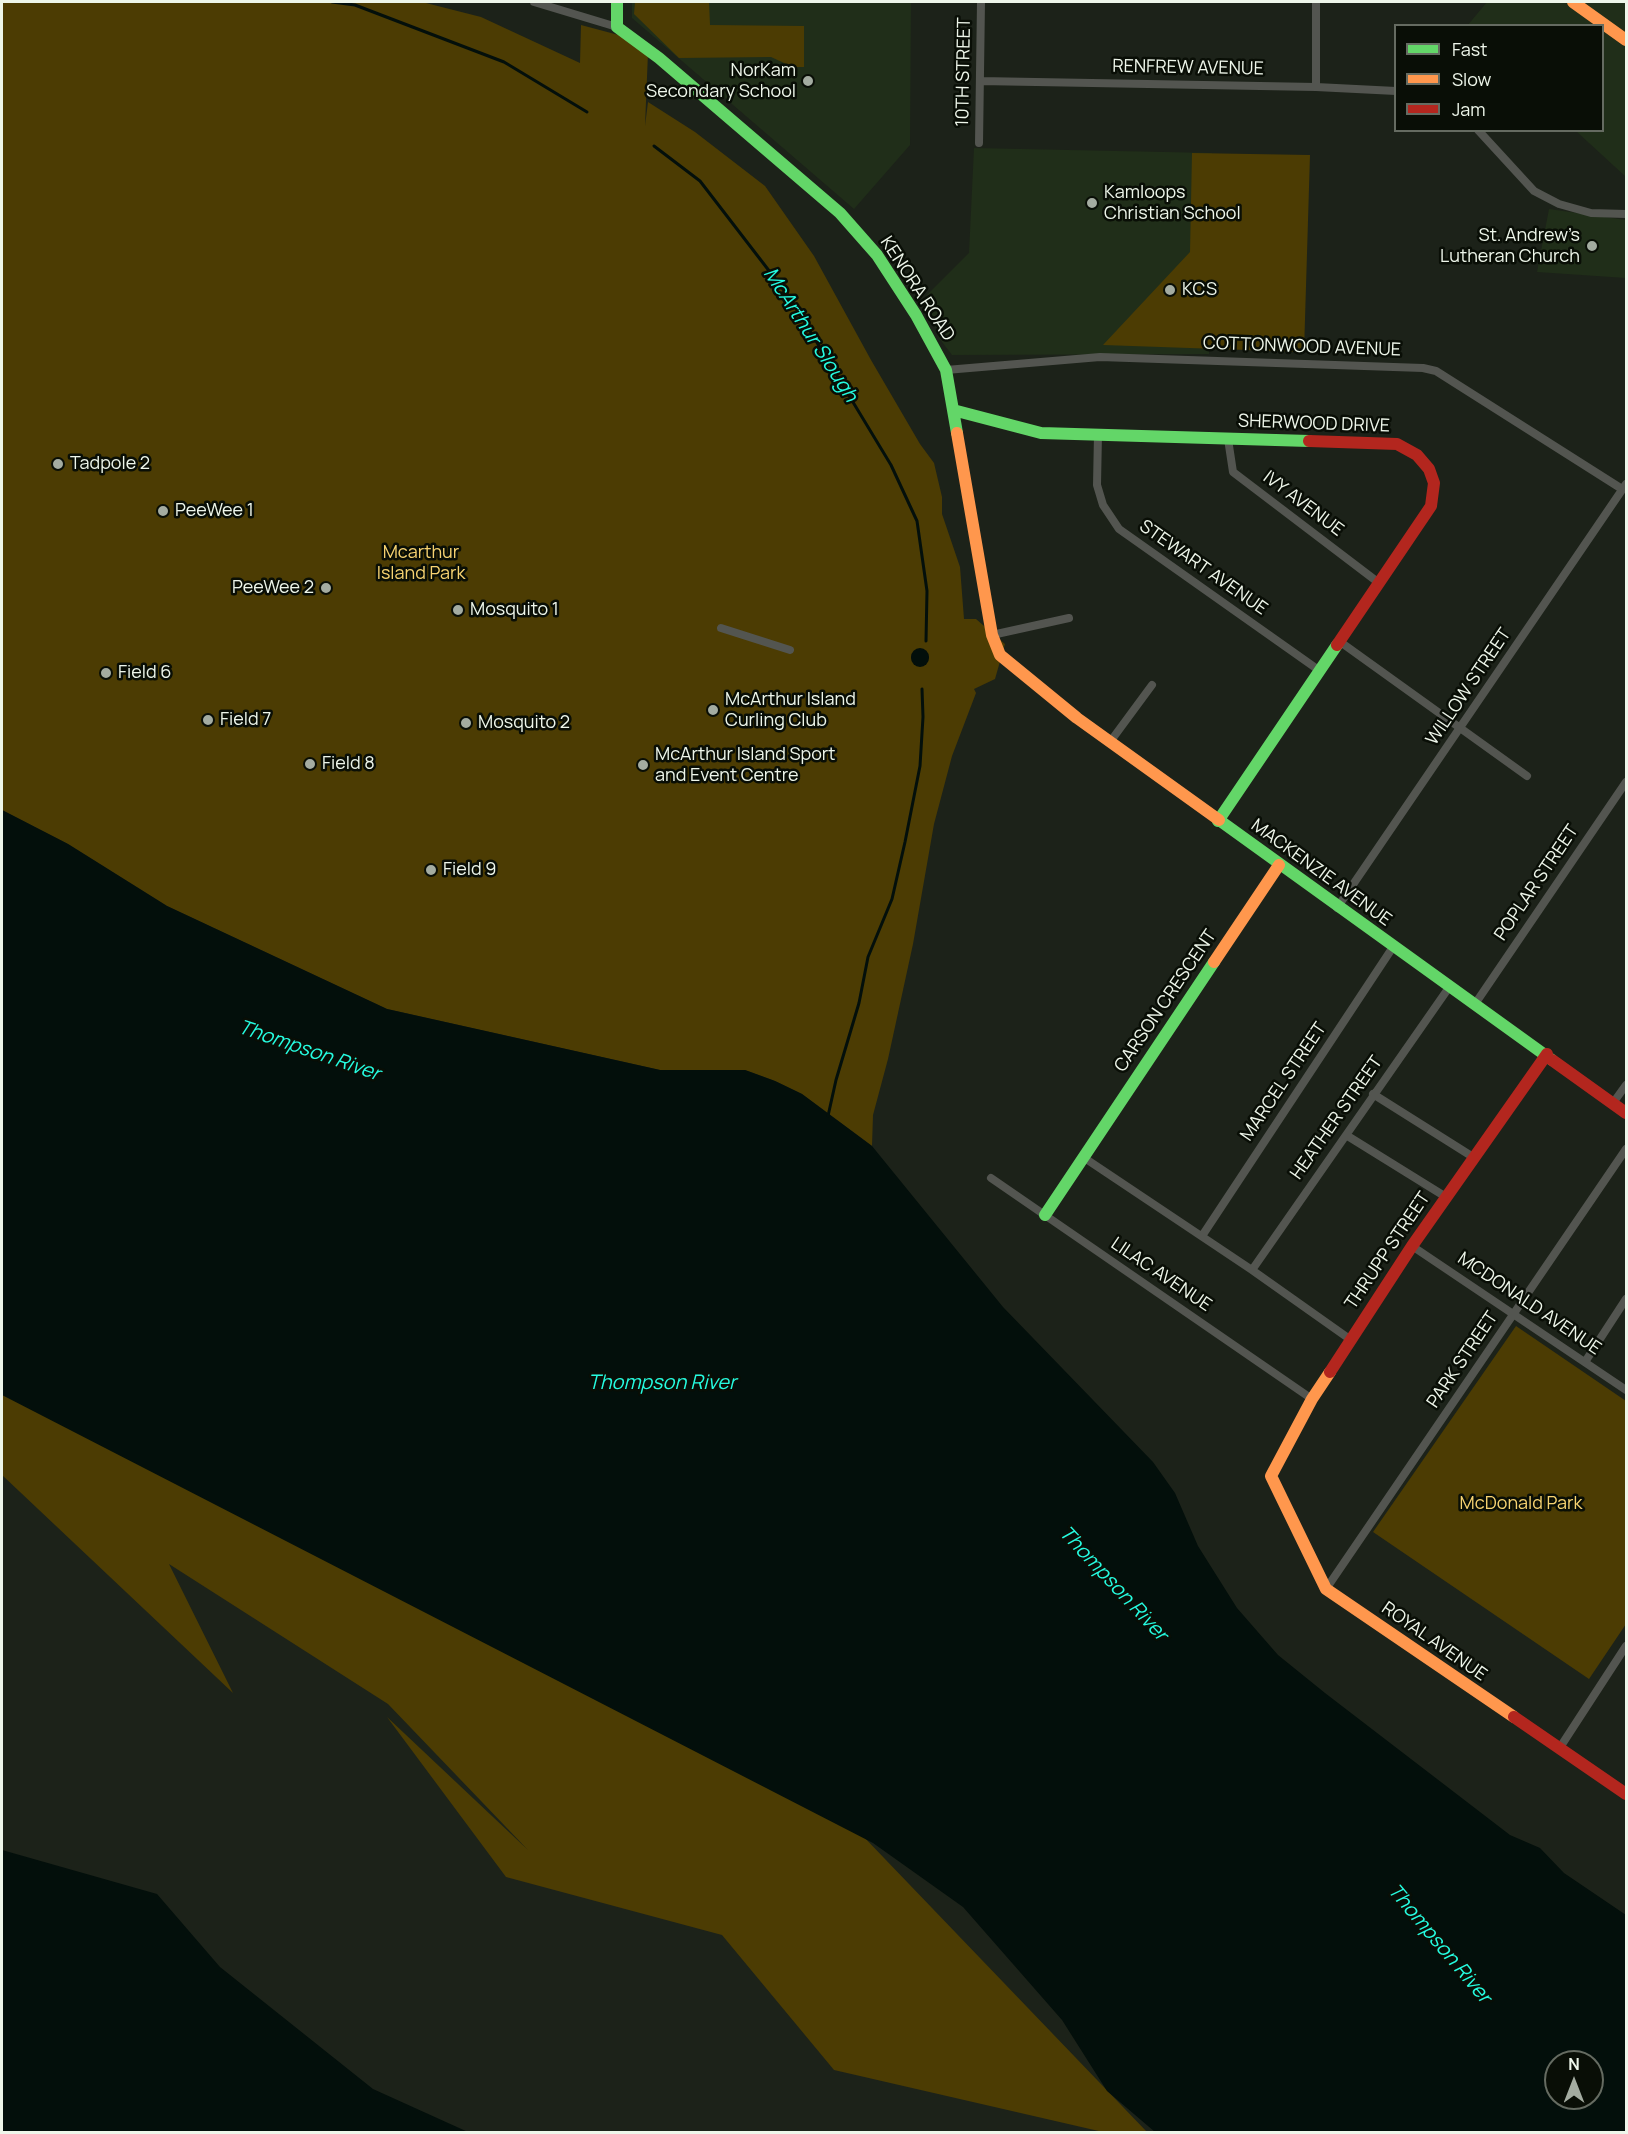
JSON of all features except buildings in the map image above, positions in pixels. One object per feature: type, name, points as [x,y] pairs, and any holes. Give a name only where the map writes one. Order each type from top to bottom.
[{"type":"street","name":"KENORA ROAD","points":[[534,2],[617,27],[659,58],[840,213],[878,255],[916,315],[946,369],[992,635],[1000,655]]},
{"type":"street","points":[[617,2],[617,27]]},
{"type":"street","name":"10TH STREET","points":[[979,143],[981,2]]},
{"type":"street","points":[[1316,2],[1316,87]]},
{"type":"street","points":[[1573,2],[1604,24]]},
{"type":"street","points":[[1604,24],[1626,40]]},
{"type":"street","name":"RENFREW AVENUE","points":[[980,81],[1316,87],[1394,91]]},
{"type":"street","points":[[1481,132],[1534,191],[1559,204],[1591,213],[1626,214]]},
{"type":"street","name":"COTTONWOOD AVENUE","points":[[946,369],[1100,357],[1423,368],[1436,371],[1624,486]]},
{"type":"street","name":"SHERWOOD DRIVE","points":[[953,410],[1041,433],[1397,444],[1418,454],[1429,469],[1434,483],[1431,506],[1218,821]]},
{"type":"street","name":"STEWART AVENUE","points":[[1098,434],[1097,485],[1103,505],[1119,529],[1320,670]]},
{"type":"street","name":"IVY AVENUE","points":[[1228,438],[1233,472],[1379,583]]},
{"type":"street","name":"WILLOW STREET","points":[[1337,908],[1624,486]]},
{"type":"street","points":[[992,635],[1070,618]]},
{"type":"street","points":[[721,628],[790,650]]},
{"type":"street","points":[[1340,641],[1527,776]]},
{"type":"street","name":"MACKENZIE AVENUE","points":[[1000,655],[1110,742],[1337,908],[1547,1054],[1626,1113]]},
{"type":"street","points":[[1110,742],[1152,685]]},
{"type":"street","name":"POPLAR STREET","points":[[1475,1004],[1626,782]]},
{"type":"street","name":"CARSON CRESCENT","points":[[1045,1215],[1279,865]]},
{"type":"street","name":"MARCEL STREET","points":[[1202,1236],[1393,947]]},
{"type":"street","name":"HEATHER STREET","points":[[1252,1270],[1450,986]]},
{"type":"street","name":"THRUPP STREET","points":[[1271,1476],[1312,1399],[1412,1246],[1547,1054]]},
{"type":"street","points":[[1613,1103],[1626,1085]]},
{"type":"street","points":[[1373,1094],[1473,1157]]},
{"type":"street","points":[[1346,1135],[1446,1197]]},
{"type":"street","name":"PARK STREET","points":[[1326,1589],[1626,1149]]},
{"type":"street","points":[[1083,1157],[1252,1270],[1351,1340]]},
{"type":"street","name":"LILAC AVENUE","points":[[991,1178],[1312,1399]]},
{"type":"street","name":"MCDONALD AVENUE","points":[[1412,1246],[1515,1312],[1626,1390]]},
{"type":"street","points":[[1585,1362],[1626,1299]]},
{"type":"street","name":"ROYAL AVENUE","points":[[1271,1476],[1326,1589],[1626,1794]]},
{"type":"street","points":[[1559,1749],[1626,1646]]},
{"type":"shaded area","name":"NorKam Secondary School","points":[[632,2],[911,2],[910,145],[854,209],[632,18]]},
{"type":"shaded area","points":[[1487,2],[1626,2],[1626,177],[1577,132],[1604,132],[1604,24],[1469,24]]},
{"type":"shaded area","name":"Kamloops Christian School","points":[[974,148],[1212,153],[1209,354],[952,355],[939,338],[926,296],[969,253]]},
{"type":"shaded area","points":[[1549,209],[1626,220],[1626,278],[1537,272]]},
{"type":"green space","name":"Mcarthur Island Park","points":[[2,2],[422,2],[481,17],[580,63],[581,25],[626,37],[648,53],[645,126],[648,102],[695,132],[765,186],[814,256],[871,360],[920,444],[934,463],[942,497],[942,514],[960,567],[964,619],[976,619],[1005,644],[995,679],[974,689],[976,693],[952,756],[934,824],[913,944],[888,1059],[873,1115],[872,1146],[802,1094],[745,1070],[660,1070],[387,1009],[167,906],[68,844],[2,810]]},
{"type":"green space","points":[[635,2],[709,2],[710,25],[804,26],[804,67],[793,67],[771,57],[679,58],[634,14]]},
{"type":"green space","points":[[1192,153],[1310,155],[1304,352],[1103,345],[1190,252]]},
{"type":"green space","name":"McDonald Park","points":[[1516,1326],[1626,1401],[1626,1624],[1589,1679],[1373,1532]]},
{"type":"green space","points":[[2,1370],[742,1710],[1147,2132],[1103,2132],[834,2070],[722,1935],[506,1877],[387,1717],[528,1850],[388,1704],[169,1564],[233,1693],[2,1475]]},
{"type":"water","name":"Thompson River","points":[[2,810],[68,844],[167,906],[387,1009],[660,1070],[745,1070],[802,1094],[872,1146],[1003,1307],[1153,1462],[1175,1493],[1198,1546],[1237,1608],[1278,1655],[1510,1835],[1540,1848],[1564,1873],[1626,1915],[1626,2132],[1155,2132],[1107,2091],[1062,2020],[963,1907],[873,1843],[2,1395]]},
{"type":"water","points":[[2,1850],[157,1894],[220,1967],[373,2089],[468,2132],[2,2132]]},
{"type":"waterway","name":"McArthur Slough","points":[[332,2],[355,5],[504,62],[587,112]]},
{"type":"waterway","name":"McArthur Slough","points":[[654,146],[700,181],[790,298],[891,465],[917,521],[927,591],[926,641]]},
{"type":"waterway","points":[[828,1116],[836,1080],[859,1003],[868,957],[892,899],[905,842],[920,766],[922,689]]},
{"type":"traffic: fast","points":[[617,2],[617,27],[659,58],[840,213],[877,255],[916,315],[946,370],[957,433]]},
{"type":"traffic: fast","points":[[953,410],[1041,433],[1309,441]]},
{"type":"traffic: fast","points":[[1218,821],[1337,645]]},
{"type":"traffic: fast","points":[[1219,820],[1552,1060]]},
{"type":"traffic: fast","points":[[1045,1215],[1214,962]]},
{"type":"traffic: slow","points":[[1573,2],[1604,24]]},
{"type":"traffic: slow","points":[[1604,24],[1626,40]]},
{"type":"traffic: slow","points":[[957,433],[992,635],[1000,655],[1077,718],[1219,820]]},
{"type":"traffic: slow","points":[[1214,962],[1279,865]]},
{"type":"traffic: slow","points":[[1330,1372],[1312,1399],[1271,1476],[1326,1589],[1514,1717]]},
{"type":"traffic: jam","points":[[1309,441],[1397,444],[1417,455],[1429,469],[1434,483],[1431,506],[1337,645]]},
{"type":"traffic: jam","points":[[1330,1372],[1412,1246],[1547,1054]]},
{"type":"traffic: jam","points":[[1552,1060],[1626,1113]]},
{"type":"traffic: jam","points":[[1514,1717],[1626,1794]]},
{"type":"place","name":"NorKam Secondary School","points":[[808,81]]},
{"type":"place","name":"Kamloops Christian School","points":[[1092,203]]},
{"type":"place","name":"St. Andrew’s Lutheran Church","points":[[1592,246]]},
{"type":"place","name":"KCS","points":[[1170,290]]},
{"type":"place","name":"Tadpole 2","points":[[58,464]]},
{"type":"place","name":"PeeWee 1","points":[[163,511]]},
{"type":"place","name":"PeeWee 2","points":[[326,588]]},
{"type":"place","name":"Mosquito 1","points":[[458,610]]},
{"type":"place","name":"Field 6","points":[[106,673]]},
{"type":"place","name":"McArthur Island Curling Club","points":[[713,710]]},
{"type":"place","name":"Field 7","points":[[208,720]]},
{"type":"place","name":"Mosquito 2","points":[[466,723]]},
{"type":"place","name":"Field 8","points":[[310,764]]},
{"type":"place","name":"McArthur Island Sport and Event Centre","points":[[643,765]]},
{"type":"place","name":"Field 9","points":[[431,870]]}]
